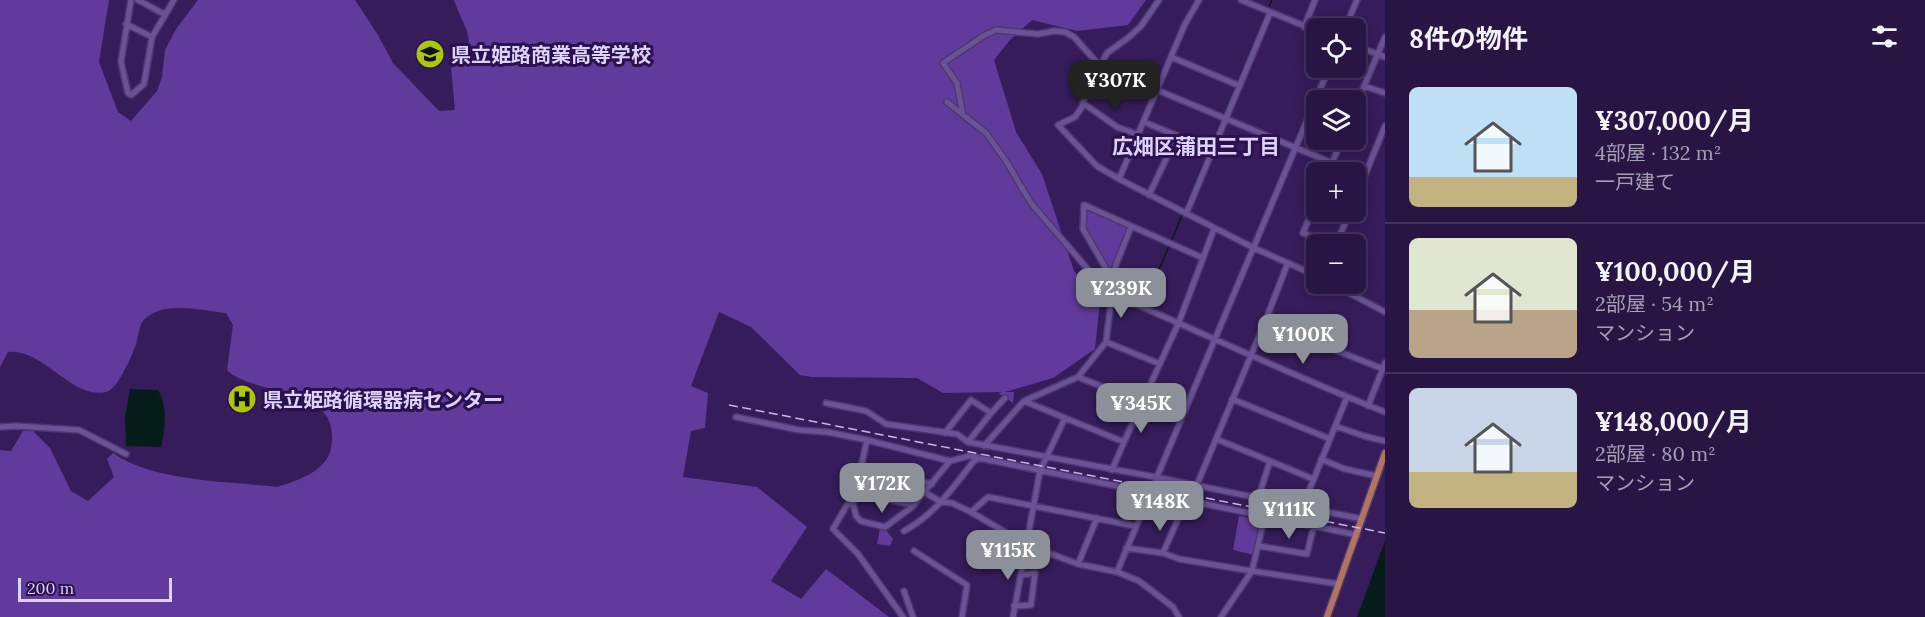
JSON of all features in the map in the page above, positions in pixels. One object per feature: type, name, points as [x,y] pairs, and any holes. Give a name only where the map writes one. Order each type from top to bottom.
[{"type":"main road","points":[[1327,617],[1385,453]]},
{"type":"street","points":[[131,0],[121,62],[128,93],[131,95],[144,84],[152,37],[174,0]]},
{"type":"street","points":[[138,0],[164,14]]},
{"type":"street","points":[[1160,0],[1141,26],[1107,53],[1075,117],[1058,125],[1097,166],[1214,229],[1306,272]]},
{"type":"street","points":[[1119,179],[1185,24],[1199,0]]},
{"type":"street","points":[[1241,0],[1304,27],[1315,0]]},
{"type":"street","points":[[1349,18],[1357,0]]},
{"type":"street","points":[[1186,214],[1270,12]]},
{"type":"street","points":[[126,24],[152,37]]},
{"type":"street","points":[[963,115],[957,83],[943,63],[996,30],[1038,34],[1054,31],[1065,32],[1074,37],[1100,66]]},
{"type":"street","points":[[1362,90],[1385,37]]},
{"type":"street","points":[[1366,50],[1385,57]]},
{"type":"street","points":[[1171,57],[1240,86]]},
{"type":"street","points":[[1116,572],[1325,78]]},
{"type":"street","points":[[1364,86],[1385,93]]},
{"type":"street","points":[[1157,90],[1330,162]]},
{"type":"street","points":[[947,102],[986,133],[1031,203],[1103,287],[1112,294],[1179,322],[1213,340],[1385,412]]},
{"type":"street","points":[[1083,103],[1117,127],[1139,135]]},
{"type":"street","points":[[1144,122],[1212,150]]},
{"type":"street","points":[[1366,172],[1385,126]]},
{"type":"street","points":[[1149,195],[1176,136]]},
{"type":"street","points":[[1111,277],[1083,229],[1084,205],[1203,258]]},
{"type":"street","points":[[986,460],[986,446],[1024,401],[1078,377],[1106,342],[1112,294],[1111,277],[1131,227]]},
{"type":"street","points":[[1112,470],[1179,322],[1214,229]]},
{"type":"street","points":[[1196,486],[1287,264]]},
{"type":"street","points":[[1351,294],[1385,312]]},
{"type":"street","points":[[1265,322],[1384,366],[1368,406]]},
{"type":"street","points":[[1106,342],[1160,364]]},
{"type":"street","points":[[1078,377],[1143,402]]},
{"type":"street","points":[[1302,508],[1347,397]]},
{"type":"street","points":[[968,442],[1005,398]]},
{"type":"street","points":[[1232,399],[1330,439]]},
{"type":"street","points":[[945,432],[970,400],[991,412]]},
{"type":"street","points":[[1024,401],[1124,442]]},
{"type":"street","points":[[826,403],[866,411],[886,424],[957,434],[968,442],[986,446],[1362,519]]},
{"type":"street","points":[[736,417],[799,430],[827,432],[867,440],[950,461],[969,456],[1357,535]]},
{"type":"street","points":[[1013,617],[1040,471],[1065,418]]},
{"type":"street","points":[[0,428],[16,426],[79,430],[126,454]]},
{"type":"street","points":[[1335,426],[1385,441]]},
{"type":"street","points":[[1215,439],[1313,479]]},
{"type":"street","points":[[867,440],[854,503],[856,516],[861,521],[885,527],[914,506],[950,461]]},
{"type":"street","points":[[904,531],[922,522],[942,502],[973,462],[979,458]]},
{"type":"street","points":[[1321,459],[1345,469],[1377,476]]},
{"type":"street","points":[[1258,499],[1270,461]]},
{"type":"street","points":[[861,469],[932,484]]},
{"type":"street","points":[[856,493],[914,506]]},
{"type":"street","points":[[926,493],[942,502],[952,503],[971,512],[1027,545],[1077,564],[1116,572],[1139,581],[1173,607],[1179,617]]},
{"type":"street","points":[[971,512],[988,497],[1135,526]]},
{"type":"street","points":[[1163,553],[1186,501]]},
{"type":"street","points":[[854,503],[847,505],[833,529],[858,554],[903,617]]},
{"type":"street","points":[[1221,617],[1252,571],[1265,515]]},
{"type":"street","points":[[1077,564],[1097,518]]},
{"type":"street","points":[[1259,546],[1307,554],[1314,525]]},
{"type":"street","points":[[1126,548],[1163,553],[1179,559],[1339,584]]},
{"type":"street","points":[[914,551],[967,585],[962,617]]},
{"type":"street","points":[[1014,606],[1031,605],[1035,573],[1021,575]]},
{"type":"street","points":[[904,591],[913,617]]},
{"type":"shaded area","points":[[0,0],[109,0],[99,62],[118,112],[131,121],[157,91],[162,77],[165,50],[176,29],[198,0],[355,0],[393,63],[439,111],[455,110],[451,68],[461,60],[469,44],[466,29],[454,0],[1146,0],[1128,25],[1077,31],[1032,20],[1009,41],[994,60],[1016,132],[1042,174],[1074,271],[1100,300],[1095,349],[1053,378],[1005,392],[1014,392],[1013,403],[998,393],[1003,392],[943,393],[917,378],[800,375],[751,327],[719,312],[691,386],[708,393],[705,428],[691,431],[683,477],[757,487],[807,527],[771,581],[801,599],[826,569],[889,617],[0,617],[0,450],[11,451],[23,431],[33,431],[50,448],[71,491],[88,501],[114,477],[107,459],[113,453],[130,463],[170,475],[277,487],[310,474],[324,463],[331,448],[331,427],[324,412],[311,402],[240,379],[227,370],[233,325],[226,313],[174,308],[150,315],[141,324],[135,347],[123,373],[115,386],[106,392],[81,389],[46,365],[21,353],[8,352],[0,367]]},
{"type":"shaded area","points":[[1086,209],[1128,228],[1110,271],[1085,228]]},
{"type":"shaded area","points":[[130,389],[158,390],[164,410],[161,447],[126,446],[125,416]]},
{"type":"shaded area","points":[[1239,516],[1260,520],[1254,555],[1233,550]]},
{"type":"shaded area","points":[[880,528],[885,529],[893,539],[890,546],[877,544]]},
{"type":"shaded area","points":[[1385,541],[1385,617],[1357,617]]},
{"type":"waterway","points":[[1268,9],[1272,0]]},
{"type":"waterway","points":[[1224,114],[1266,14]]},
{"type":"waterway","points":[[1210,147],[1222,119]]},
{"type":"waterway","points":[[1171,242],[1208,152]]},
{"type":"waterway","points":[[1144,305],[1169,246]]},
{"type":"railway","points":[[729,405],[1385,533]]},
{"type":"place","name":"県立姫路商業高等学校","points":[[430,54]]},
{"type":"place","name":"県立姫路循環器病センター","points":[[242,399]]},
{"type":"district","name":"広畑区蒲田三丁目","points":[[1196,146]]}]
